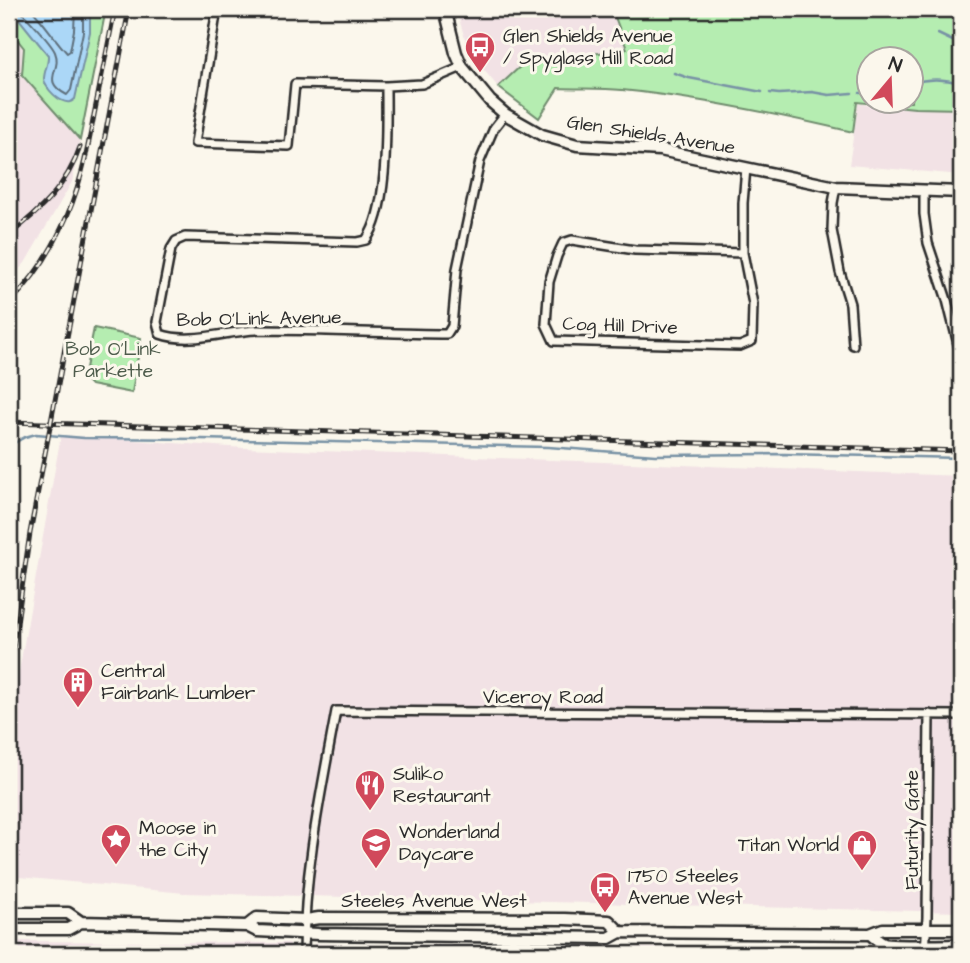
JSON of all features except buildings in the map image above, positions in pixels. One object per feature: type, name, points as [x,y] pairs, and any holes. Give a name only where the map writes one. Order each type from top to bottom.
[{"type":"main road","name":"Glen Shields Avenue","points":[[445,9],[462,67],[490,101],[505,114],[542,135],[577,145],[660,150],[836,187],[961,192]]},
{"type":"main road","name":"Steeles Avenue West","points":[[9,913],[68,913],[81,922]]},
{"type":"main road","name":"Steeles Avenue West","points":[[247,926],[257,918],[565,919],[609,921],[620,932]]},
{"type":"main road","points":[[565,919],[565,937]]},
{"type":"main road","name":"Steeles Avenue West","points":[[9,929],[68,929],[81,922],[247,926],[257,931],[305,933],[608,938],[620,932],[870,934],[883,929],[961,929]]},
{"type":"main road","name":"Steeles Avenue West","points":[[870,934],[884,944],[925,950],[961,944]]},
{"type":"street","points":[[217,9],[194,143],[289,146],[295,84],[422,84],[462,67]]},
{"type":"street","name":"Bob O'Link Avenue","points":[[386,86],[386,156],[374,230],[366,240],[356,242],[185,237],[176,241],[171,249],[157,322],[160,334],[169,337],[211,337],[253,330],[447,334],[452,326],[457,269],[480,161],[494,128],[505,114]]},
{"type":"street","name":"Cog Hill Drive","points":[[743,253],[635,250],[572,240],[563,243],[550,282],[546,324],[554,341],[740,346],[752,341],[753,304],[743,253],[746,168]]},
{"type":"street","points":[[836,187],[832,230],[840,272],[850,304],[853,345]]},
{"type":"street","points":[[924,191],[928,243],[959,348]]},
{"type":"street","name":"Viceroy Road","points":[[306,920],[313,839],[336,711],[961,715]]},
{"type":"street","name":"Futurity Gate","points":[[925,950],[929,714]]},
{"type":"street","points":[[304,954],[306,920]]},
{"type":"shaded area","points":[[458,9],[612,9],[627,49],[523,63],[498,87],[469,52]]},
{"type":"shaded area","points":[[9,29],[24,48],[22,75],[80,140],[72,182],[25,263],[9,280]]},
{"type":"shaded area","points":[[925,108],[961,110],[961,175],[849,165],[856,116],[925,116]]},
{"type":"shaded area","points":[[61,435],[244,448],[961,476],[961,912],[184,893],[9,876],[9,728]]},
{"type":"shaded area","points":[[9,941],[290,943],[290,954],[9,954]]},
{"type":"shaded area","points":[[314,944],[545,947],[551,954],[314,954]]},
{"type":"shaded area","points":[[575,946],[909,954],[575,954]]},
{"type":"green space","points":[[9,9],[106,9],[80,140],[22,75],[24,48],[9,29]]},
{"type":"green space","points":[[612,9],[953,9],[953,27],[961,32],[961,109],[925,108],[925,46],[855,46],[853,132],[680,97],[614,89],[558,88],[539,118],[498,87],[523,64],[627,49]]},
{"type":"green space","name":"Bob O'Link Parkette","points":[[94,328],[141,338],[132,393],[91,385],[84,378]]},
{"type":"water","points":[[11,9],[90,9],[90,32],[75,99],[62,101],[47,87],[44,79],[48,55]]},
{"type":"waterway","points":[[938,34],[961,45]]},
{"type":"waterway","points":[[674,73],[762,92]]},
{"type":"waterway","points":[[925,80],[961,83]]},
{"type":"waterway","points":[[770,93],[852,93]]},
{"type":"waterway","points":[[9,446],[36,434],[84,438],[548,447],[655,455],[784,454],[961,458]]},
{"type":"railway","points":[[9,304],[44,259],[73,201],[82,173],[115,9]]},
{"type":"railway","points":[[9,677],[30,533],[129,9]]},
{"type":"railway","points":[[9,235],[31,217],[60,186],[80,147]]},
{"type":"railway","points":[[9,422],[961,451]]},
{"type":"place","name":"Glen Shields Avenue / Spyglass Hill Road","points":[[480,74]]},
{"type":"place","name":"Central Fairbank Lumber","points":[[78,709]]},
{"type":"place","name":"Suliko Restaurant","points":[[370,812]]},
{"type":"place","name":"Moose in the City","points":[[116,866]]},
{"type":"place","name":"Wonderland Daycare","points":[[376,870]]},
{"type":"place","name":"Titan World","points":[[862,872]]},
{"type":"place","name":"1750 Steeles Avenue West","points":[[605,914]]}]
